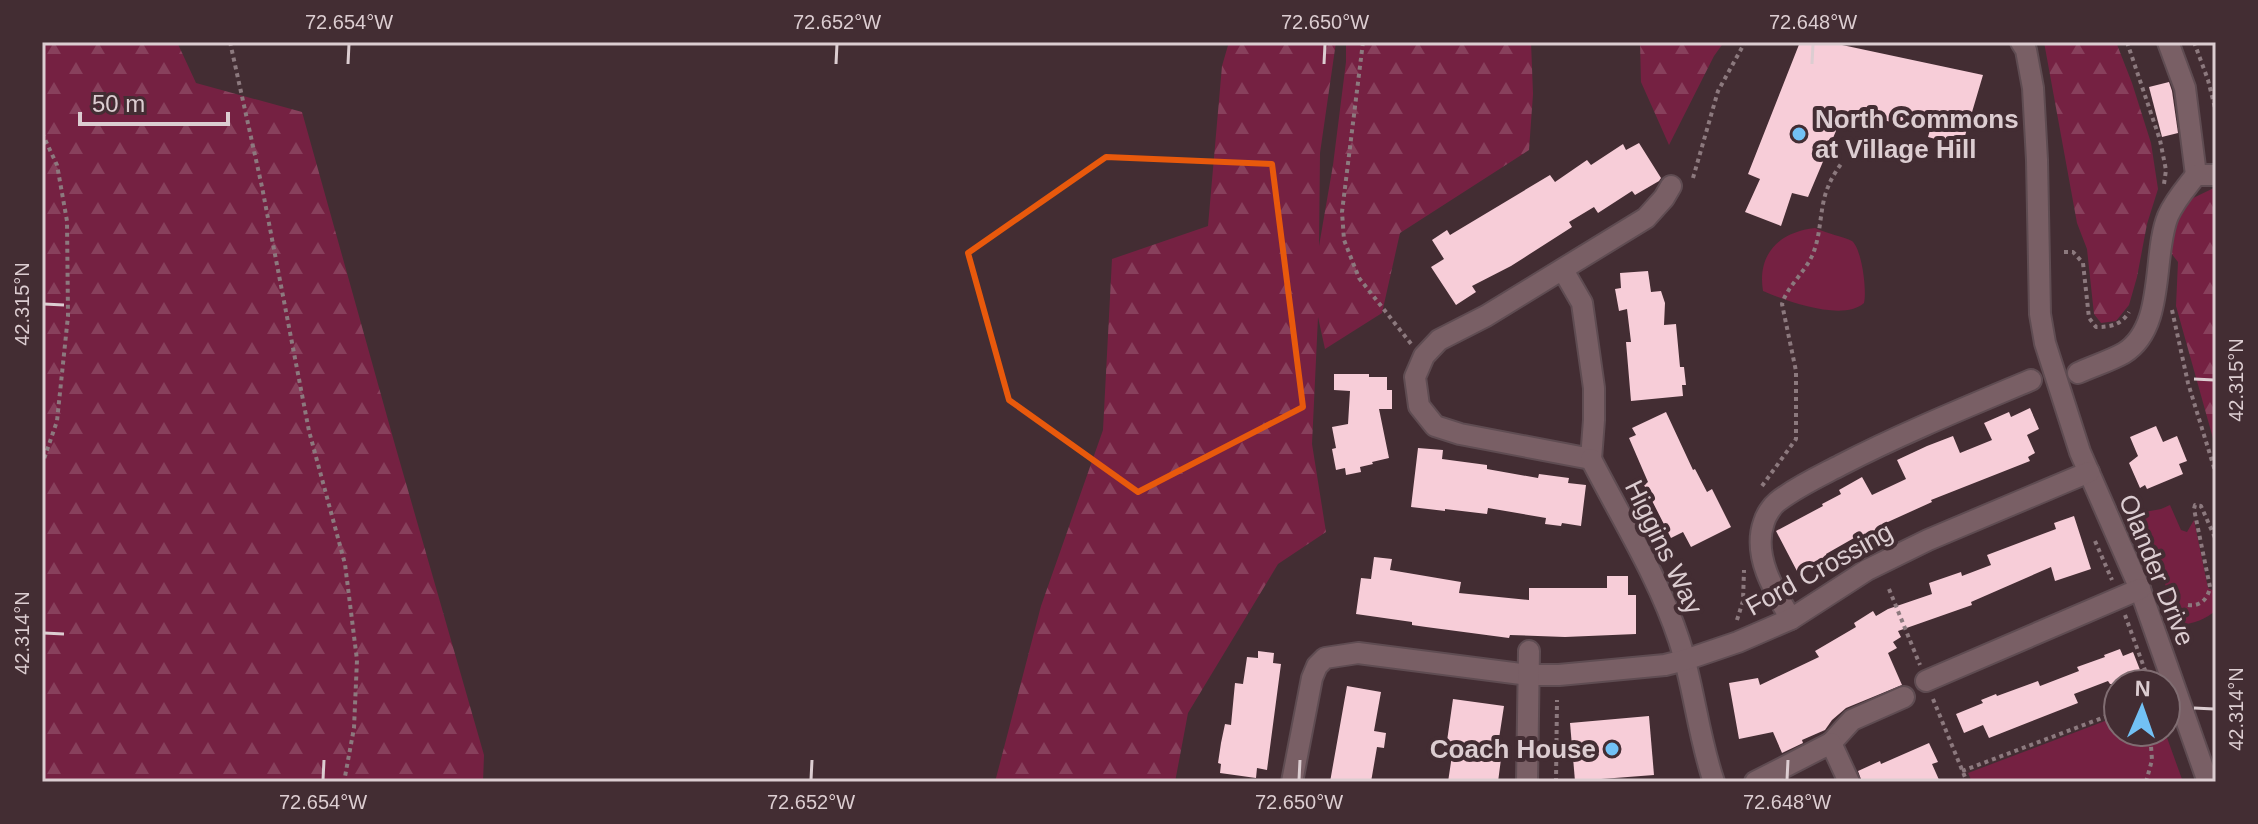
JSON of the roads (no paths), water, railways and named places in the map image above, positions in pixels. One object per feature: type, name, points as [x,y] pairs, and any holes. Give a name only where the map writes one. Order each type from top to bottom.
[{"type":"street","name":"Olander Drive","points":[[2021,42],[2026,50],[2034,102],[2040,314],[2045,343],[2080,452],[2140,589],[2208,782]]},
{"type":"street","points":[[2078,373],[2126,352],[2142,334],[2156,295],[2167,217],[2181,193],[2206,175],[2185,88],[2168,42]]},
{"type":"street","points":[[1563,270],[1582,303],[1594,388],[1591,459],[1460,434],[1435,426],[1419,406],[1415,377],[1424,356],[1439,340],[1486,316],[1646,218],[1671,186]]},
{"type":"street","points":[[1791,619],[1763,562],[1760,539],[1764,520],[1774,503],[1889,440],[2031,380]]},
{"type":"street","name":"Higgins Way","points":[[1591,459],[1660,590],[1685,660],[1714,782]]},
{"type":"street","name":"Ford Crossing","points":[[1292,782],[1312,678],[1325,658],[1358,653],[1529,675],[1665,665],[1738,642],[1791,619],[1867,570],[1928,540],[2089,472]]},
{"type":"street","points":[[1926,681],[2140,589]]},
{"type":"street","points":[[1527,782],[1529,651]]},
{"type":"street","points":[[1755,782],[1831,743],[1852,720],[1904,697]]},
{"type":"street","points":[[1831,743],[1849,782]]},
{"type":"place","name":"North Commons at Village Hill","points":[[1799,134]]},
{"type":"place","name":"Coach House","points":[[1612,749]]}]
